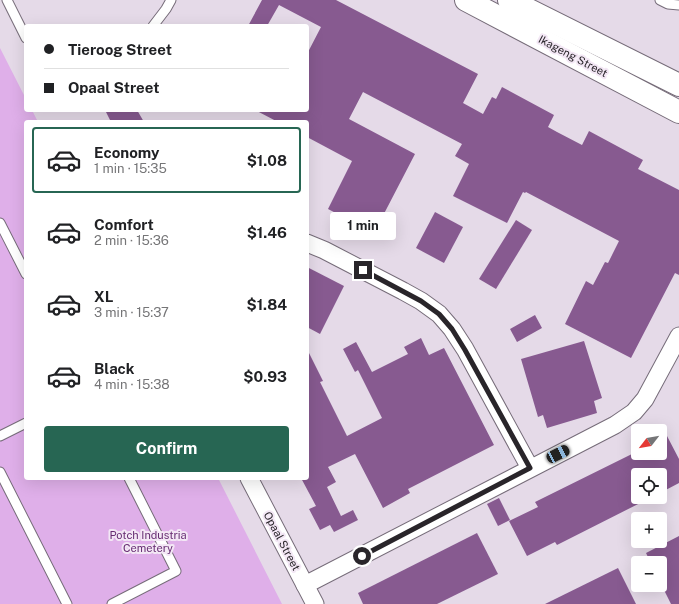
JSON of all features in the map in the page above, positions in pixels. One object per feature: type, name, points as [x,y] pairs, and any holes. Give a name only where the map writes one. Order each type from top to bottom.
[{"type":"street","name":"Ikageng Street","points":[[466,0],[522,12],[600,46],[679,84]]},
{"type":"street","name":"Ikageng Street","points":[[522,12],[590,65],[679,112]]},
{"type":"street","points":[[590,65],[600,46]]},
{"type":"street","points":[[309,244],[403,290],[439,314],[452,329],[465,350],[530,468]]},
{"type":"street","points":[[305,585],[615,425],[634,412],[645,399],[679,336]]},
{"type":"street","name":"Opaal Street","points":[[250,480],[315,604]]},
{"type":"lane","points":[[7,0],[24,34]]},
{"type":"lane","points":[[154,24],[166,9],[171,0]]},
{"type":"lane","points":[[660,0],[668,4],[679,5]]},
{"type":"lane","points":[[0,223],[24,270]]},
{"type":"lane","points":[[0,436],[24,424]]},
{"type":"lane","points":[[0,472],[67,604]]},
{"type":"lane","points":[[112,604],[176,572],[130,480]]},
{"type":"green space","name":"Potch Industria Cemetery","points":[[0,48],[24,95],[24,112],[33,112],[37,120],[24,120],[24,480],[219,480],[282,604],[0,604]]},
{"type":"building","points":[[262,0],[336,0],[478,74],[463,103],[483,114],[492,97],[496,99],[502,87],[554,115],[548,127],[582,145],[589,131],[643,160],[638,169],[679,190],[679,275],[675,273],[631,358],[565,324],[586,281],[593,285],[605,262],[608,263],[619,241],[526,192],[523,192],[507,223],[453,196],[469,164],[455,156],[462,144],[363,92],[349,119],[415,154],[374,233],[328,209],[352,161],[309,138],[309,120],[274,120],[259,112],[309,112],[309,50],[321,27],[279,5],[268,24],[249,24]]},
{"type":"building","points":[[106,112],[138,112],[143,120],[110,120]]},
{"type":"building","points":[[435,212],[463,227],[444,263],[416,248]]},
{"type":"building","points":[[516,220],[532,230],[496,289],[479,279]]},
{"type":"building","points":[[309,268],[344,286],[320,334],[309,328]]},
{"type":"building","points":[[535,315],[542,328],[517,342],[510,329]]},
{"type":"building","points":[[421,338],[429,355],[444,348],[494,445],[408,489],[410,493],[383,508],[355,454],[328,467],[336,482],[327,487],[341,516],[353,510],[358,520],[334,532],[330,525],[320,530],[309,509],[316,506],[302,480],[309,480],[309,353],[323,381],[320,382],[347,436],[382,418],[358,370],[355,372],[343,349],[356,342],[372,372],[408,354],[404,347]]},
{"type":"building","points":[[584,341],[602,398],[594,401],[597,413],[547,428],[543,415],[538,417],[521,359]]},
{"type":"building","points":[[667,436],[679,459],[679,483],[667,489],[667,468],[631,468],[631,504],[638,504],[557,545],[555,542],[527,556],[509,521],[538,507],[535,502],[631,454],[631,460],[667,460]]},
{"type":"building","points":[[499,498],[510,520],[498,526],[487,504]]},
{"type":"building","points":[[477,533],[498,574],[437,604],[363,604],[358,593]]},
{"type":"building","points":[[679,536],[679,604],[671,604],[665,592],[667,592],[667,556],[648,556],[646,553],[656,548],[667,548],[667,542]]},
{"type":"building","points":[[618,568],[636,604],[545,604]]},
{"type":"route","points":[[362,556],[530,468],[452,329],[439,314],[421,301],[403,290],[363,270]]}]
